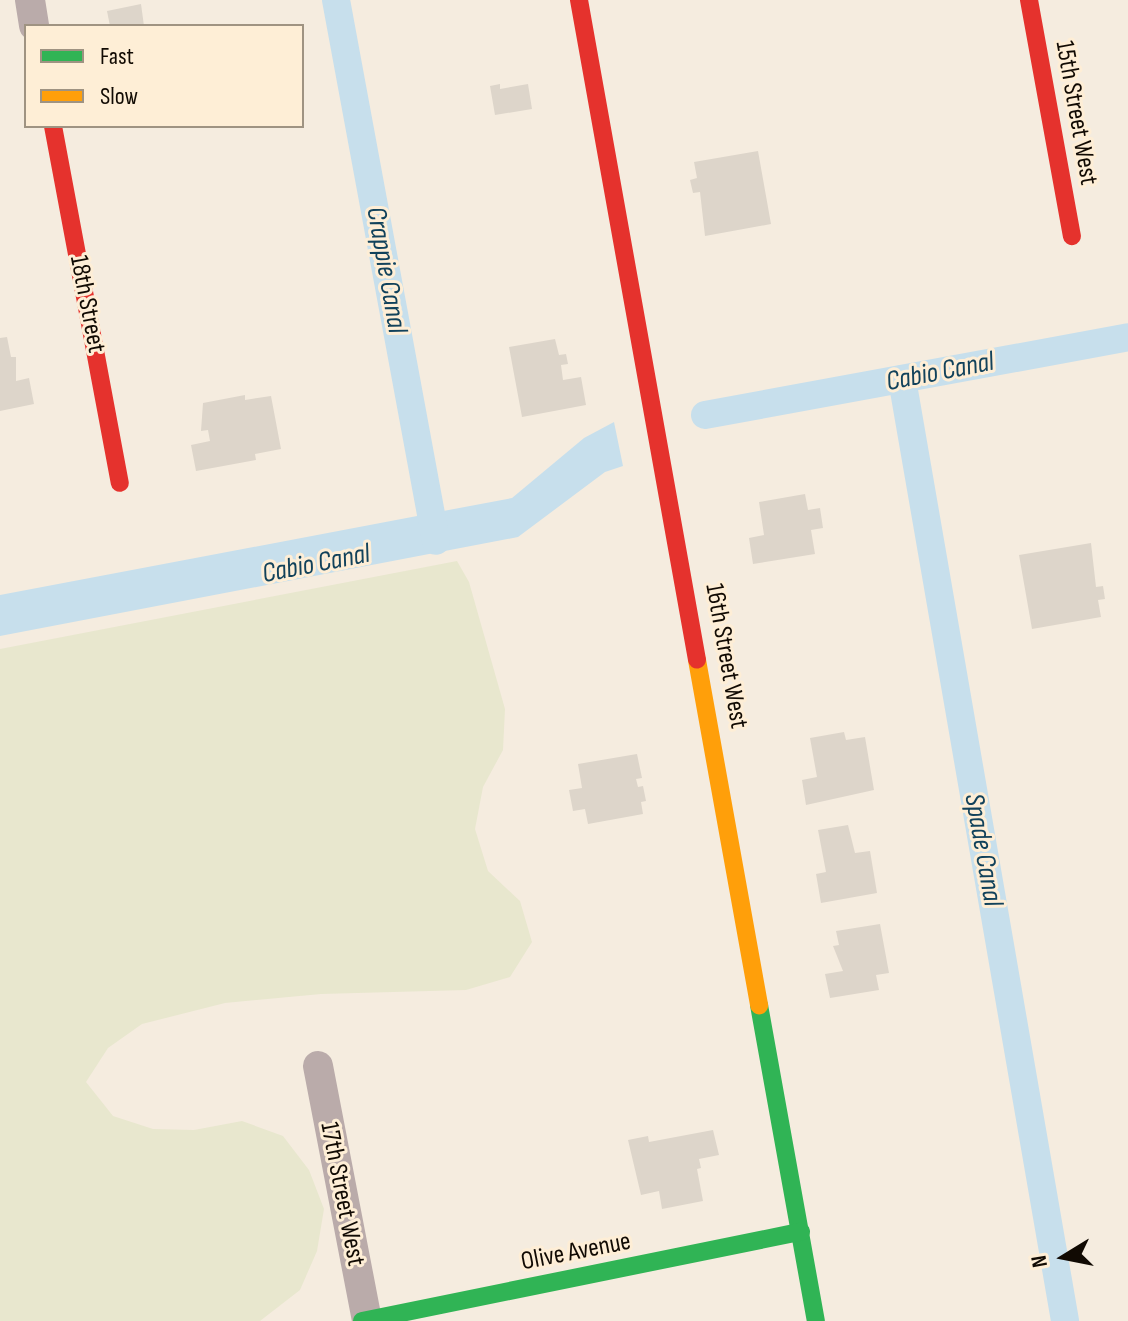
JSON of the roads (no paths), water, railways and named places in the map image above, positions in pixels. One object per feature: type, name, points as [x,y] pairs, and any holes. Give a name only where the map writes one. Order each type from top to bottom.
[{"type":"street","points":[[30,0],[34,24]]},
{"type":"street","name":"16th Street West","points":[[579,0],[816,1321]]},
{"type":"street","name":"15th Street West","points":[[1029,0],[1072,236]]},
{"type":"street","name":"18th Street","points":[[53,128],[120,483]]},
{"type":"street","name":"17th Street West","points":[[318,1066],[365,1321]]},
{"type":"street","name":"Olive Avenue","points":[[365,1321],[801,1232]]},
{"type":"water","points":[[614,422],[623,466],[605,472],[518,537],[0,636],[0,595],[512,498],[584,438]]},
{"type":"waterway","name":"Crappie Canal","points":[[336,0],[436,541]]},
{"type":"waterway","name":"Cabio Canal","points":[[705,415],[1128,337]]},
{"type":"waterway","name":"Spade Canal","points":[[902,379],[1065,1321]]}]
